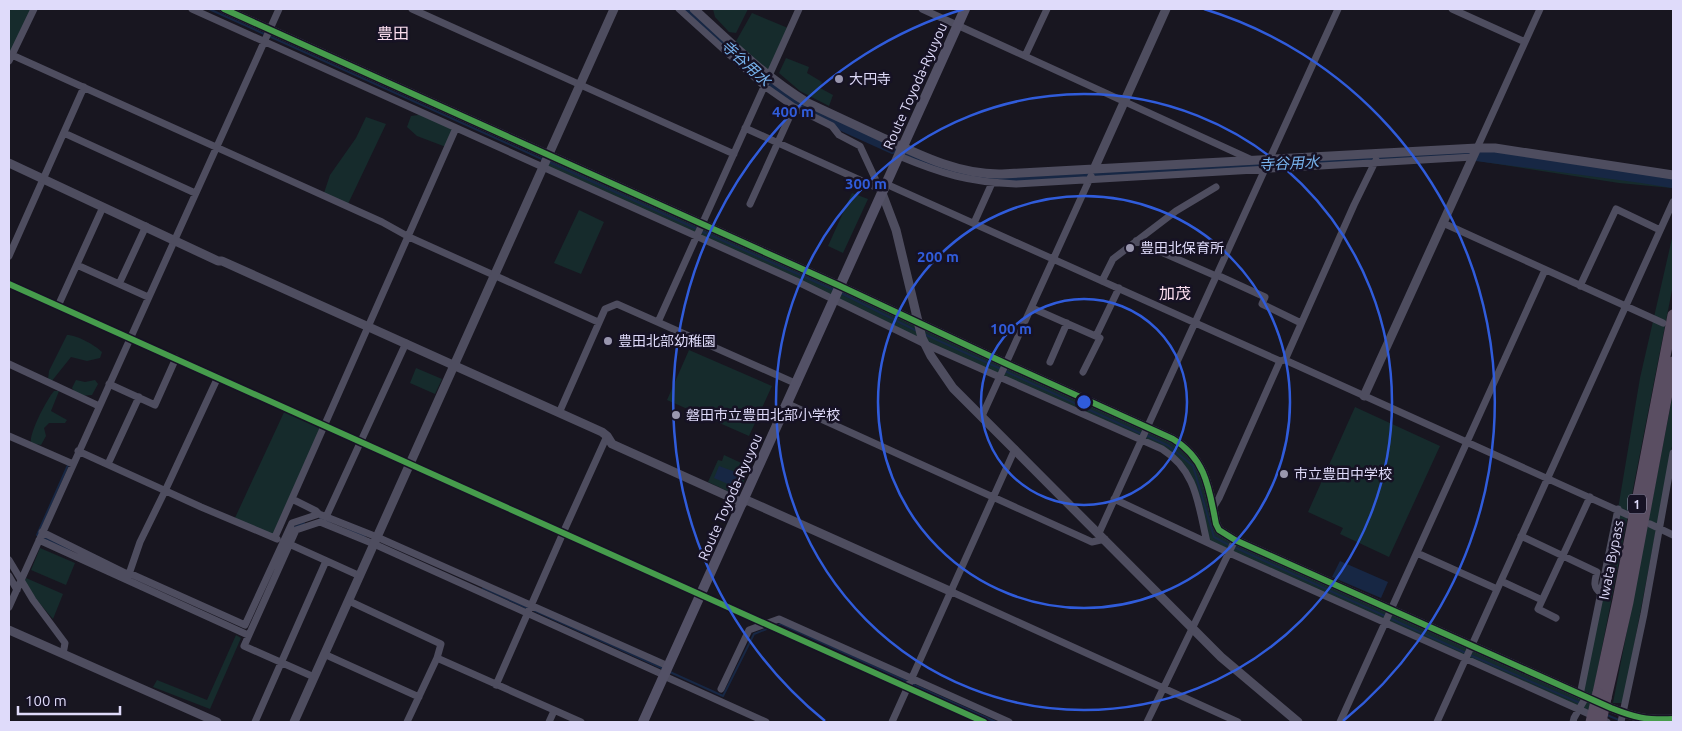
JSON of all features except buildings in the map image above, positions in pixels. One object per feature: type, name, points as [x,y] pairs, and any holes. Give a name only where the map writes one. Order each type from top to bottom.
[{"type":"highway","name":"Iwata Bypass","points":[[1601,722],[1602,696],[1618,600],[1673,315]]},
{"type":"highway","name":"Iwata Bypass","points":[[1591,722],[1602,696],[1628,602],[1673,362]]},
{"type":"main road","name":"Route Toyoda-Ryuyou","points":[[643,722],[965,9]]},
{"type":"street","points":[[34,9],[10,58],[84,87],[598,322]]},
{"type":"street","points":[[192,9],[698,236],[838,293],[917,321],[1007,364],[1148,427],[1185,447],[1194,456],[1206,479],[1219,530],[1235,540],[1583,696],[1622,718],[1647,720],[1673,719]]},
{"type":"street","points":[[224,9],[703,224],[838,293],[925,344],[1166,452],[1180,463],[1188,474],[1195,490],[1207,542]]},
{"type":"street","points":[[9,607],[175,240],[215,146],[279,9]]},
{"type":"street","points":[[412,9],[734,154]]},
{"type":"street","points":[[294,722],[614,9]]},
{"type":"street","points":[[679,9],[767,82],[901,152],[952,176],[992,183],[1016,184],[1092,175],[1308,156],[1376,159]]},
{"type":"street","points":[[694,9],[794,107],[832,126],[839,134],[860,146],[883,189],[896,230],[917,321],[925,344],[940,371],[953,388],[1016,449],[1192,628],[1222,657],[1298,722]]},
{"type":"street","points":[[658,322],[799,9]]},
{"type":"street","points":[[922,9],[1254,161]]},
{"type":"street","points":[[1025,56],[1047,9]]},
{"type":"street","points":[[982,416],[1166,9]]},
{"type":"street","points":[[788,404],[1092,542],[1102,536],[1114,499],[1338,9]]},
{"type":"street","points":[[1452,9],[1525,42]]},
{"type":"street","points":[[1364,396],[1540,9]]},
{"type":"street","points":[[9,256],[84,87]]},
{"type":"street","points":[[750,204],[794,107]]},
{"type":"street","points":[[275,537],[456,128]]},
{"type":"street","points":[[746,128],[883,189],[974,223],[1628,515]]},
{"type":"street","points":[[64,134],[195,193]]},
{"type":"street","points":[[901,152],[952,167],[990,174],[1092,175],[1264,169],[1376,159],[1475,153],[1495,148],[1673,174]]},
{"type":"street","points":[[1201,517],[1213,511],[1376,159]]},
{"type":"street","points":[[9,163],[218,261],[222,261],[454,364],[602,432],[612,444],[952,592],[1238,722]]},
{"type":"street","points":[[974,223],[992,183]]},
{"type":"street","points":[[1102,281],[1113,259],[1176,211],[1216,187]]},
{"type":"street","points":[[1437,722],[1673,202]]},
{"type":"street","points":[[58,306],[103,207]]},
{"type":"street","points":[[1580,286],[1616,209],[1660,230]]},
{"type":"street","points":[[1442,223],[1663,323]]},
{"type":"street","points":[[120,284],[146,226]]},
{"type":"street","points":[[1136,241],[1265,297],[1262,304],[1301,323]]},
{"type":"street","points":[[77,265],[148,297]]},
{"type":"street","points":[[1340,722],[1545,270]]},
{"type":"street","points":[[9,284],[130,337],[361,444],[984,722]]},
{"type":"street","points":[[1096,336],[1119,288]]},
{"type":"street","points":[[559,413],[598,322],[605,309],[617,304],[797,384]]},
{"type":"street","points":[[1032,308],[1100,338],[1084,372]]},
{"type":"street","points":[[1050,362],[1067,323]]},
{"type":"street","points":[[326,517],[406,343]]},
{"type":"street","points":[[109,384],[155,405],[176,358]]},
{"type":"street","points":[[9,364],[99,406]]},
{"type":"street","points":[[128,576],[140,542],[218,377]]},
{"type":"street","points":[[108,464],[139,397]]},
{"type":"street","points":[[9,436],[73,464]]},
{"type":"street","points":[[496,684],[607,436]]},
{"type":"street","points":[[892,722],[1016,449]]},
{"type":"street","points":[[78,452],[360,576]]},
{"type":"street","points":[[1622,718],[1644,614],[1673,453]]},
{"type":"street","points":[[1556,618],[1538,609],[1590,497]]},
{"type":"street","points":[[292,499],[319,514],[666,672],[766,722]]},
{"type":"street","points":[[1114,499],[1607,722]]},
{"type":"street","points":[[1573,722],[1583,696],[1618,509]]},
{"type":"street","points":[[314,677],[244,646],[286,543],[292,523],[319,514]]},
{"type":"street","points":[[38,540],[246,625],[286,543],[296,530],[320,522],[376,540]]},
{"type":"street","points":[[1650,524],[1673,535]]},
{"type":"street","points":[[42,532],[248,635]]},
{"type":"street","points":[[1521,536],[1597,572],[1594,584],[1601,593]]},
{"type":"street","points":[[1147,722],[1235,540]]},
{"type":"street","points":[[1417,552],[1497,589]]},
{"type":"street","points":[[9,560],[21,581],[65,643],[62,654]]},
{"type":"street","points":[[255,722],[326,561]]},
{"type":"street","points":[[9,576],[17,590]]},
{"type":"street","points":[[1501,581],[1542,600]]},
{"type":"street","points":[[349,601],[441,644],[437,658],[407,722]]},
{"type":"street","points":[[722,689],[749,630],[779,618],[1009,722]]},
{"type":"street","points":[[9,630],[217,722]]},
{"type":"street","points":[[324,654],[419,697]]},
{"type":"street","points":[[437,658],[581,722]]},
{"type":"street","points":[[549,722],[554,710]]},
{"type":"green space","points":[[11,9],[34,9],[9,59],[9,12]]},
{"type":"green space","points":[[680,9],[694,9],[769,77],[859,127],[966,170],[1008,174],[1477,148],[1673,175],[1672,188],[1619,183],[1472,160],[1002,183],[959,178],[899,156],[799,107],[774,91]]},
{"type":"green space","points":[[713,9],[748,9],[736,33],[729,32],[715,17]]},
{"type":"green space","points":[[752,13],[788,28],[768,73],[735,43]]},
{"type":"green space","points":[[786,58],[809,67],[807,73],[822,82],[820,88],[833,95],[829,106],[800,91],[779,73]]},
{"type":"green space","points":[[425,114],[452,127],[454,134],[446,147],[417,136],[407,127],[411,116]]},
{"type":"green space","points":[[366,117],[386,124],[348,204],[324,193],[330,175],[356,138]]},
{"type":"green space","points":[[549,154],[1166,436],[1194,456],[1219,530],[1581,691],[1618,509],[1640,378],[1673,234],[1673,285],[1589,714],[1207,542],[1200,512],[1180,463],[1162,449],[544,167]]},
{"type":"green space","points":[[852,193],[868,199],[843,253],[828,246]]},
{"type":"green space","points":[[579,210],[604,222],[581,274],[554,263]]},
{"type":"green space","points":[[67,335],[95,346],[102,352],[100,358],[87,361],[71,357],[51,382],[48,380],[49,371]]},
{"type":"green space","points":[[689,350],[772,386],[749,436],[667,400]]},
{"type":"green space","points":[[416,368],[442,379],[435,394],[410,383]]},
{"type":"green space","points":[[76,380],[85,382],[95,380],[98,384],[92,395],[81,395],[72,388]]},
{"type":"green space","points":[[54,391],[59,391],[51,411],[67,420],[65,423],[49,423],[44,428],[46,436],[41,445],[31,443],[33,432],[43,408]]},
{"type":"green space","points":[[1673,393],[1673,441],[1623,703],[1613,703]]},
{"type":"green space","points":[[1355,407],[1440,446],[1389,557],[1340,534],[1343,528],[1308,512]]},
{"type":"green space","points":[[286,408],[322,425],[275,537],[234,520]]},
{"type":"green space","points":[[724,455],[750,467],[738,496],[708,482],[718,460],[722,461]]},
{"type":"green space","points":[[40,548],[75,563],[66,585],[31,570]]},
{"type":"green space","points":[[26,578],[63,594],[53,619],[23,584]]},
{"type":"green space","points":[[236,635],[241,638],[210,709],[153,687],[157,680],[207,700]]},
{"type":"water","points":[[719,466],[741,474],[735,487],[714,478]]},
{"type":"water","points":[[1340,561],[1388,582],[1381,598],[1332,577]]},
{"type":"waterway","points":[[209,9],[544,160]]},
{"type":"waterway","name":"寺谷用水","points":[[685,9],[779,92],[818,114],[893,148]]},
{"type":"waterway","name":"寺谷用水","points":[[907,154],[950,170],[994,179],[1469,154],[1673,182]]},
{"type":"waterway","points":[[549,162],[697,229]]},
{"type":"waterway","points":[[701,231],[834,290]]},
{"type":"waterway","points":[[841,293],[917,331]]},
{"type":"waterway","points":[[924,334],[1001,369]]},
{"type":"waterway","points":[[1005,371],[1142,434]]},
{"type":"waterway","points":[[1146,435],[1169,446],[1193,466],[1214,537],[1229,545]]},
{"type":"waterway","points":[[38,535],[68,465]]},
{"type":"waterway","points":[[320,518],[330,522]]},
{"type":"waterway","points":[[293,528],[304,523]]},
{"type":"waterway","points":[[348,530],[365,536]]},
{"type":"waterway","points":[[43,537],[70,550]]},
{"type":"waterway","points":[[1234,547],[1466,653]]},
{"type":"waterway","points":[[483,588],[527,608]]},
{"type":"waterway","points":[[531,609],[664,669]]},
{"type":"waterway","points":[[775,626],[781,624],[908,682]]},
{"type":"waterway","points":[[670,672],[723,696],[754,634],[769,628]]},
{"type":"waterway","points":[[1470,655],[1580,703]]},
{"type":"waterway","points":[[912,684],[996,722]]},
{"type":"waterway","points":[[1607,715],[1619,720]]},
{"type":"cycle path","points":[[224,9],[840,286],[1173,439],[1184,447],[1199,465],[1208,487],[1216,524],[1219,530],[1235,540],[1611,708],[1641,718],[1673,719]]},
{"type":"cycle path","points":[[9,284],[984,722]]},
{"type":"place","name":"大円寺","points":[[839,79]]},
{"type":"place","name":"豊田北保育所","points":[[1130,248]]},
{"type":"place","name":"豊田北部幼稚園","points":[[608,341]]},
{"type":"place","name":"磐田市立豊田北部小学校","points":[[676,415]]},
{"type":"place","name":"市立豊田中学校","points":[[1284,474]]},
{"type":"district","name":"豊田","points":[[393,33]]},
{"type":"district","name":"加茂","points":[[1175,293]]}]
